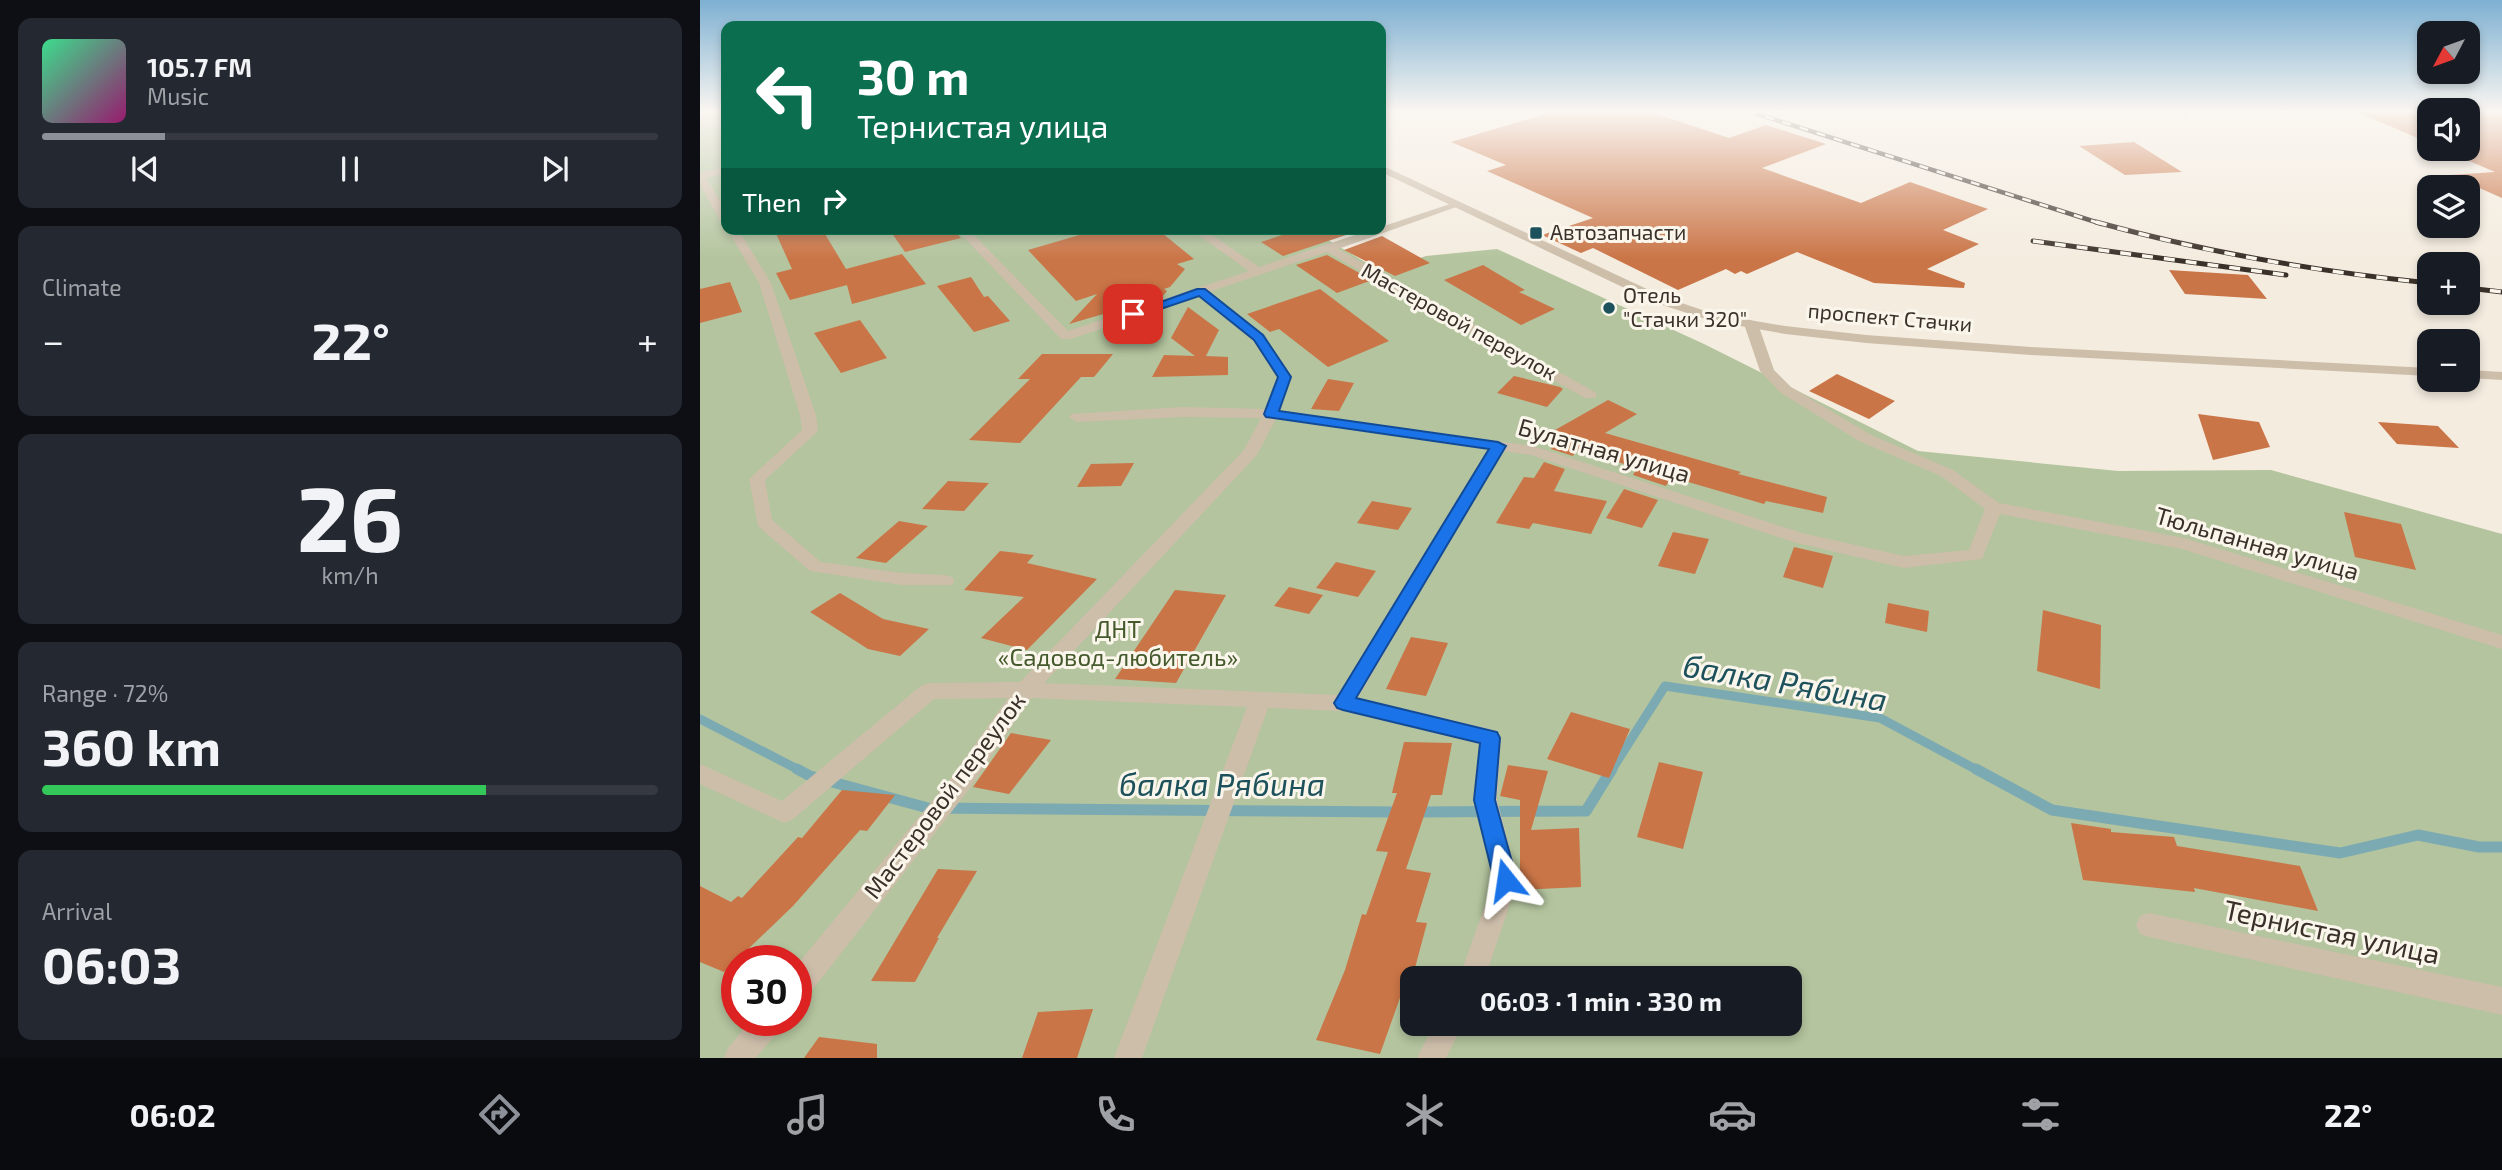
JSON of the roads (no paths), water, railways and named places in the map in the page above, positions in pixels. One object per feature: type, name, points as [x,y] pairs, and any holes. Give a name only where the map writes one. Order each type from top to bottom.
[{"type":"street","name":"проспект Стачки","points":[[1386,170],[1660,300],[1712,317],[1867,339],[2017,350],[2417,371]]},
{"type":"street","points":[[721,171],[700,176],[721,212]]},
{"type":"street","name":"Мастеровой переулок","points":[[1386,229],[1457,205]]},
{"type":"street","points":[[736,235],[765,283],[808,415],[810,431],[757,479],[764,522],[816,567],[902,579],[945,581]]},
{"type":"street","name":"Мастеровой переулок","points":[[967,235],[1066,336],[1367,235]]},
{"type":"street","points":[[1204,235],[1257,271]]},
{"type":"street","name":"Мастеровой переулок","points":[[1328,248],[1590,395]]},
{"type":"street","name":"Мастеровой переулок","points":[[812,968],[959,785],[1025,690],[1251,452],[1271,414],[1284,377],[1258,338],[1201,292]]},
{"type":"street","points":[[1751,324],[1766,371],[1786,390],[1865,438],[1947,473],[1994,507]]},
{"type":"street","points":[[2480,375],[2502,376]]},
{"type":"street","name":"Булатная улица","points":[[1077,417],[1183,412],[1271,414],[1533,451],[1799,538],[1904,562],[1976,555],[1994,507]]},
{"type":"street","points":[[1343,703],[1498,446]]},
{"type":"street","name":"Тюльпанная улица","points":[[1994,507],[2184,544],[2502,642]]},
{"type":"street","points":[[700,773],[784,813],[929,691],[1025,690],[1343,703],[1490,738],[1485,800],[1506,880],[1476,966]]},
{"type":"street","points":[[1128,1058],[1260,699]]},
{"type":"street","name":"Тернистая улица","points":[[2149,925],[2502,1001]]},
{"type":"street","points":[[738,1058],[756,1036]]},
{"type":"street","points":[[1431,1058],[1443,1036]]},
{"type":"waterway","name":"балка Рябина","points":[[1611,771],[1665,686],[1880,718],[1979,771]]},
{"type":"waterway","name":"балка Рябина","points":[[700,719],[801,771]]},
{"type":"waterway","name":"балка Рябина","points":[[797,769],[810,776],[928,808],[1400,812]]},
{"type":"waterway","name":"балка Рябина","points":[[1417,812],[1586,811],[1612,769]]},
{"type":"waterway","name":"балка Рябина","points":[[1976,769],[2052,810],[2340,853],[2418,835],[2479,847],[2502,847]]},
{"type":"railway","points":[[1903,160],[2102,224]]},
{"type":"railway","points":[[2096,222],[2261,260],[2417,282]]},
{"type":"railway","points":[[2033,241],[2286,275]]},
{"type":"railway","points":[[2480,289],[2502,292]]},
{"type":"place","name":"Автозапчасти","points":[[1536,233]]},
{"type":"place","name":"Отель \"Стачки 320\"","points":[[1609,308]]},
{"type":"park label","name":"ДНТ «Садовод-любитель»","points":[[1118,644]]}]
